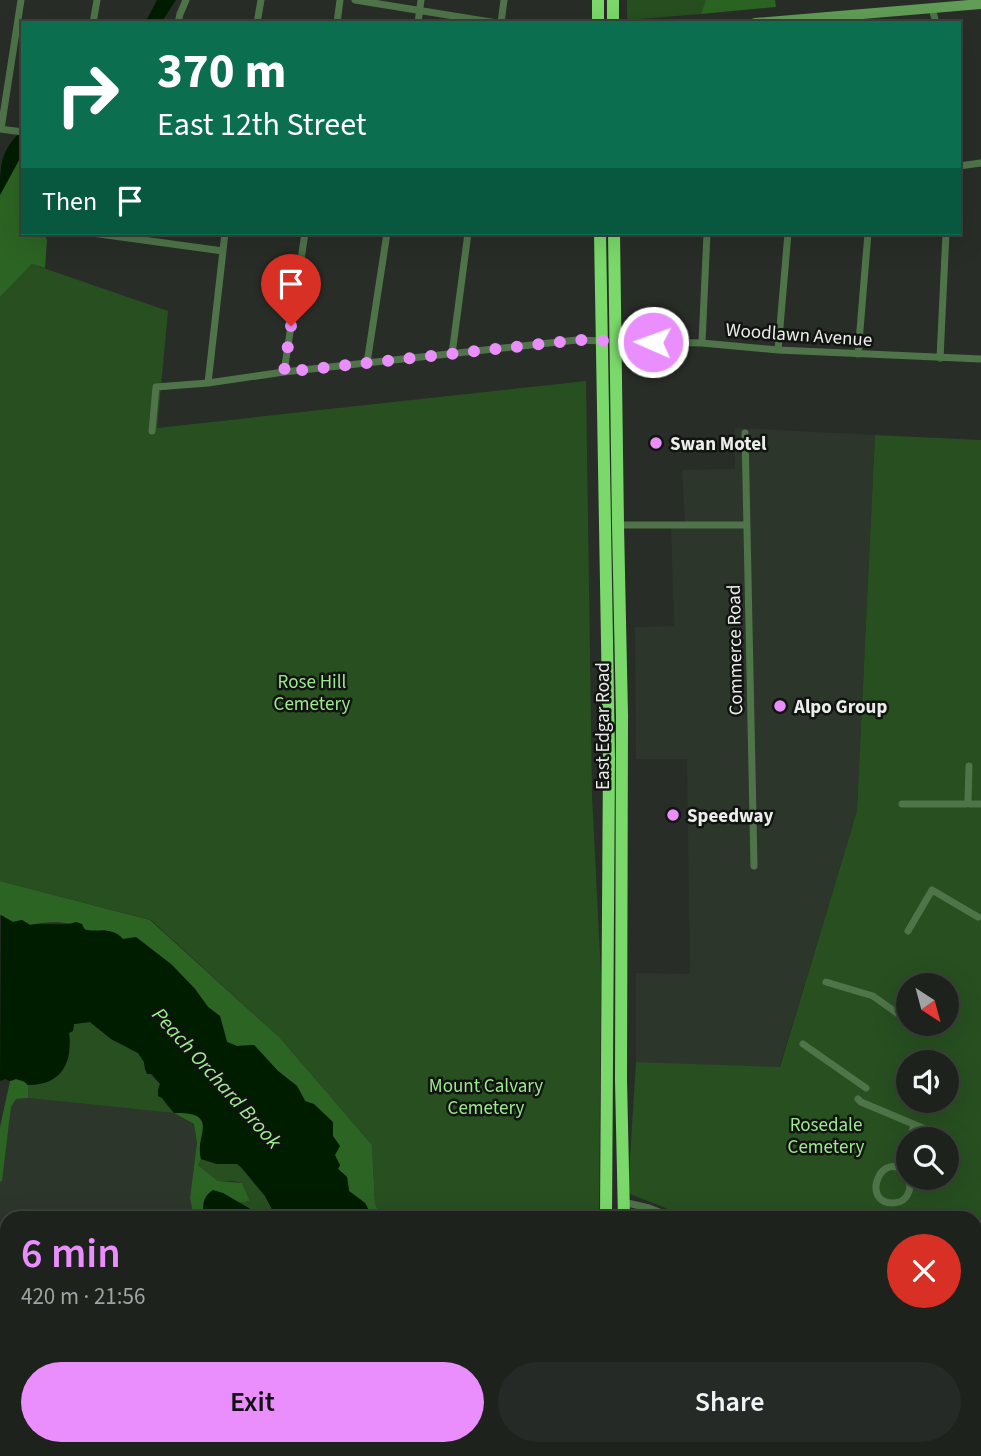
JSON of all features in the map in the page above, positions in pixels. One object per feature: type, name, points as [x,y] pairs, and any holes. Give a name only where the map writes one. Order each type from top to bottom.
[{"type":"highway","points":[[598,0],[598,21]]},
{"type":"highway","points":[[612,0],[613,21]]},
{"type":"highway","name":"East Edgar Road","points":[[600,235],[609,758],[606,1211]]},
{"type":"highway","name":"East Edgar Road","points":[[614,235],[622,716],[624,1211]]},
{"type":"highway","points":[[615,1211],[622,1140]]},
{"type":"main road","points":[[805,21],[879,18],[932,8],[981,4]]},
{"type":"street","points":[[20,0],[1,129],[20,131]]},
{"type":"street","points":[[93,21],[97,0]]},
{"type":"street","points":[[178,21],[186,0]]},
{"type":"street","points":[[257,21],[261,0]]},
{"type":"street","points":[[337,21],[340,0]]},
{"type":"street","points":[[355,0],[487,21]]},
{"type":"street","points":[[418,21],[421,0]]},
{"type":"street","points":[[499,21],[504,0]]},
{"type":"street","points":[[932,8],[935,21]]},
{"type":"street","points":[[961,166],[981,163]]},
{"type":"street","points":[[107,235],[223,251]]},
{"type":"street","points":[[208,383],[225,235]]},
{"type":"street","points":[[284,372],[305,235]]},
{"type":"street","points":[[367,363],[387,235]]},
{"type":"street","points":[[452,354],[468,235]]},
{"type":"street","points":[[702,343],[707,235]]},
{"type":"street","points":[[778,350],[788,235]]},
{"type":"street","points":[[858,354],[868,235]]},
{"type":"street","points":[[940,358],[946,235]]},
{"type":"street","name":"Woodlawn Avenue","points":[[152,431],[156,387],[578,340],[702,343],[778,350],[981,359]]},
{"type":"street","name":"Commerce Road","points":[[745,433],[754,866]]},
{"type":"street","points":[[618,525],[746,525]]},
{"type":"street","points":[[968,804],[969,766]]},
{"type":"street","points":[[902,804],[981,804]]},
{"type":"street","points":[[908,931],[932,890],[978,917]]},
{"type":"street","points":[[826,982],[873,996],[896,1012]]},
{"type":"street","points":[[803,1044],[866,1088]]},
{"type":"street","points":[[858,1099],[920,1127]]},
{"type":"street","points":[[900,1168],[909,1177],[910,1192],[900,1201],[887,1202],[877,1192],[877,1178],[886,1169],[900,1168]]},
{"type":"street","points":[[623,1202],[657,1211]]},
{"type":"shaded area","points":[[735,428],[875,435],[857,811],[779,1068],[636,1062],[636,973],[690,974],[687,759],[636,759],[635,627],[674,626],[671,525],[685,524],[682,470],[735,469]]},
{"type":"shaded area","points":[[16,1099],[174,1113],[194,1124],[197,1143],[190,1198],[193,1211],[0,1211],[0,1182],[11,1107]]},
{"type":"green space","points":[[627,0],[775,0],[701,14],[627,20]]},
{"type":"green space","points":[[706,0],[775,0],[776,7],[701,14]]},
{"type":"green space","points":[[21,158],[21,235],[44,235],[47,240],[45,268],[32,264],[0,297],[0,195]]},
{"type":"green space","name":"Rose Hill Cemetery","points":[[32,264],[168,311],[157,428],[586,381],[592,795],[601,975],[599,1211],[378,1211],[375,1204],[372,1145],[280,1038],[151,920],[0,881],[0,297]]},
{"type":"green space","name":"Rosedale Cemetery","points":[[875,435],[981,440],[981,1211],[673,1211],[630,1194],[628,1190],[636,1062],[780,1067],[857,811]]},
{"type":"green space","points":[[0,881],[150,920],[280,1038],[372,1145],[375,1204],[378,1211],[369,1211],[365,1203],[349,1191],[347,1177],[338,1169],[335,1155],[297,1086],[278,1071],[254,1045],[237,1046],[227,1042],[220,1016],[208,1007],[171,964],[105,930],[91,931],[61,922],[30,925],[22,920],[13,922],[0,915]]},
{"type":"green space","points":[[90,1022],[111,1039],[138,1053],[145,1069],[160,1084],[158,1090],[174,1113],[28,1098],[28,1085],[36,1085],[70,1043],[69,1033],[74,1024]]},
{"type":"green space","points":[[16,1079],[28,1085],[28,1098],[16,1099],[11,1107],[0,1182],[0,1127],[10,1081]]},
{"type":"green space","points":[[187,1112],[198,1116],[204,1125],[198,1165],[218,1181],[242,1183],[250,1201],[238,1203],[223,1193],[215,1211],[193,1211],[190,1198],[197,1143],[194,1124],[174,1113]]},
{"type":"green space","points":[[201,1159],[217,1164],[237,1164],[265,1196],[273,1211],[253,1211],[238,1203],[250,1201],[242,1183],[218,1181],[198,1165]]},
{"type":"water","points":[[157,0],[176,0],[162,21],[146,21]]},
{"type":"water","points":[[21,132],[21,158],[0,195],[3,159],[15,137]]},
{"type":"water","name":"Peach Orchard Brook","points":[[1,915],[13,922],[22,920],[30,925],[76,922],[82,924],[85,930],[110,931],[123,939],[136,937],[171,964],[208,1007],[220,1016],[227,1042],[237,1046],[254,1045],[278,1071],[297,1086],[305,1101],[314,1104],[333,1122],[333,1136],[340,1146],[335,1155],[340,1165],[338,1169],[347,1177],[349,1191],[365,1203],[369,1211],[273,1211],[265,1196],[237,1164],[217,1164],[201,1159],[202,1121],[197,1116],[174,1113],[158,1096],[160,1084],[152,1074],[147,1074],[138,1053],[111,1039],[90,1022],[74,1024],[73,1031],[69,1033],[69,1055],[66,1064],[56,1077],[28,1085],[16,1079],[0,1081]]},
{"type":"water","points":[[213,1190],[223,1193],[254,1211],[204,1211],[203,1204],[206,1196]]},
{"type":"place","name":"Swan Motel","points":[[656,443]]},
{"type":"place","name":"Alpo Group","points":[[780,706]]},
{"type":"place","name":"Speedway","points":[[673,815]]},
{"type":"route","points":[[291,326],[284,372],[578,340],[653,342]]},
{"type":"park label","name":"Mount Calvary Cemetery","points":[[486,1096]]}]
